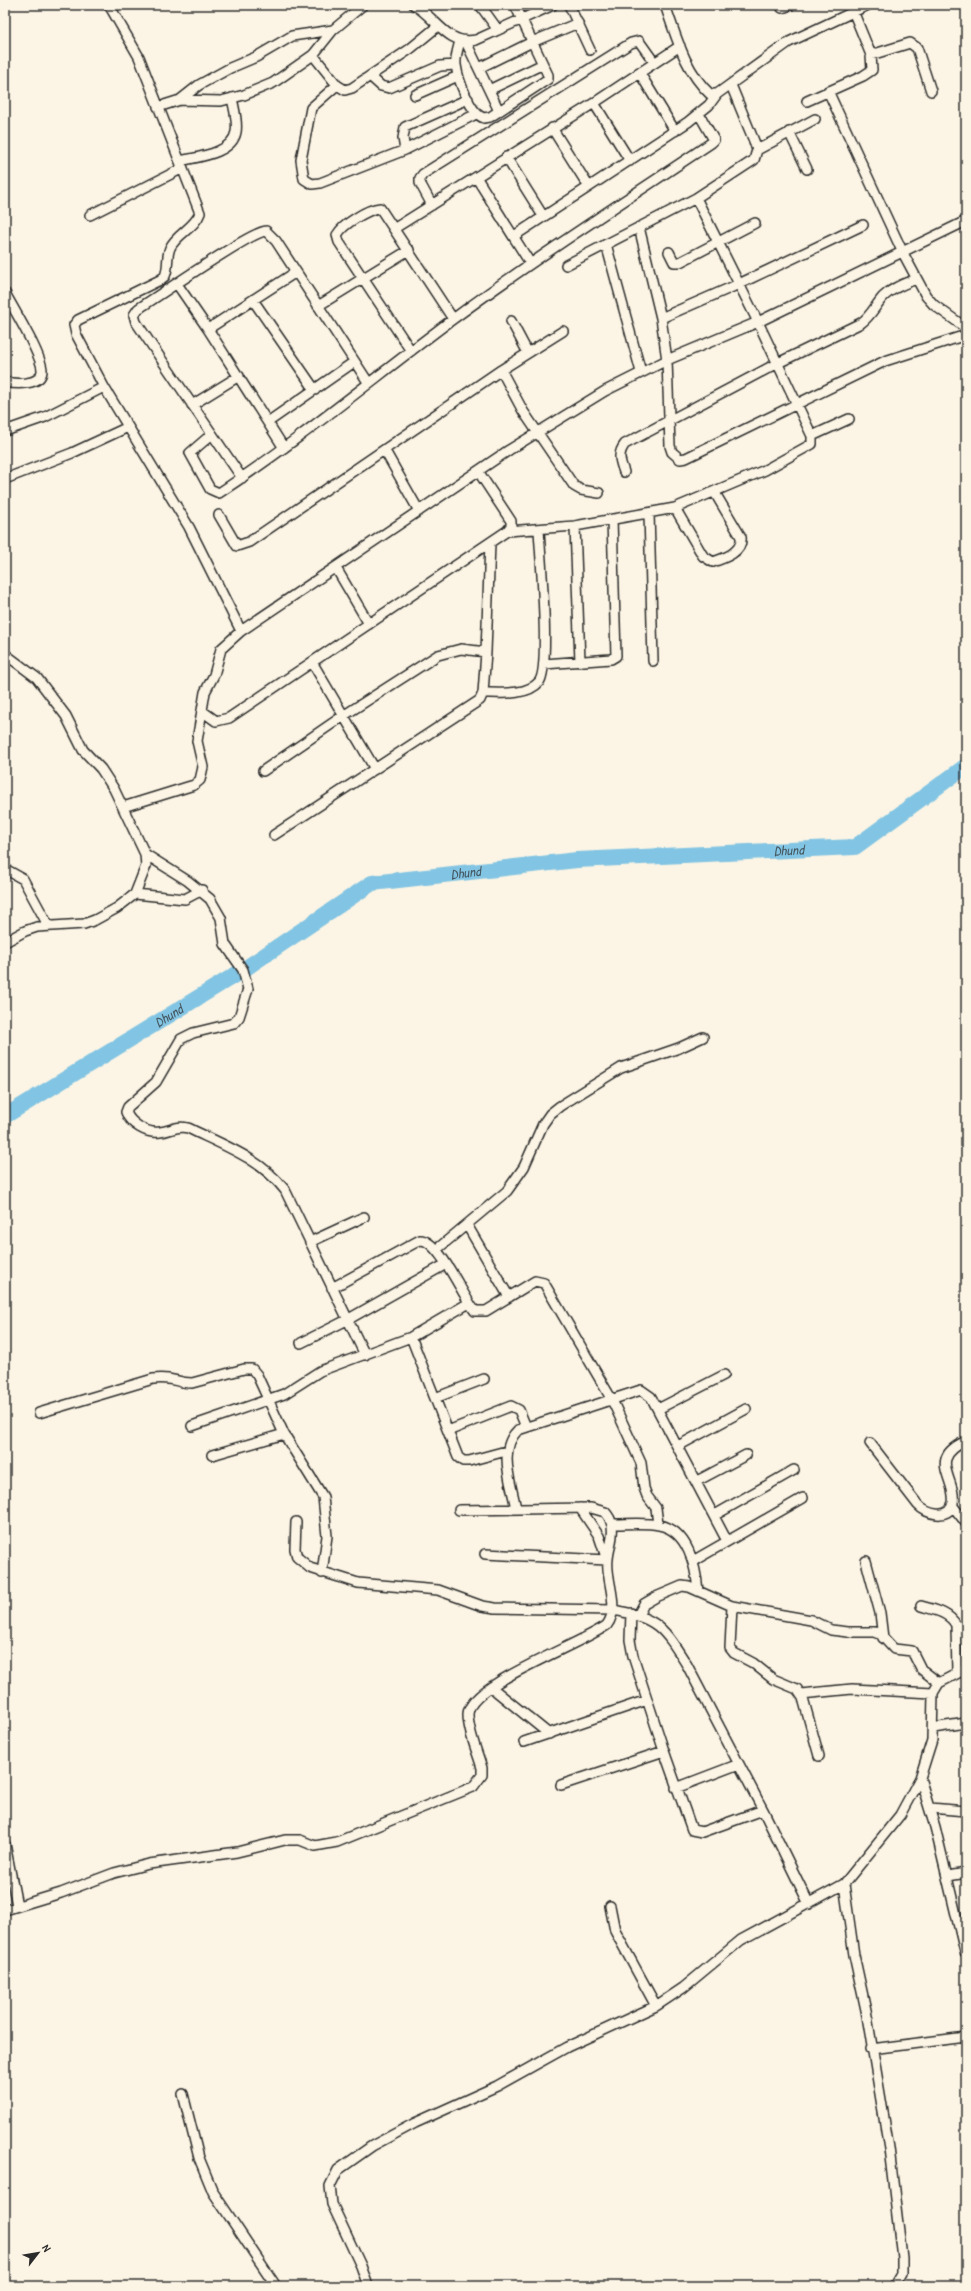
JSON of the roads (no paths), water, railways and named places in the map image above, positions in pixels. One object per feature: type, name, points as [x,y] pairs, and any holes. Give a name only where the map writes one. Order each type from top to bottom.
[{"type":"street","points":[[109,5],[139,58],[182,164],[200,214],[198,219],[169,249],[165,276],[160,280],[85,315],[74,325],[76,334],[104,387],[189,528],[241,631]]},
{"type":"street","points":[[180,100],[207,102],[232,98],[273,83],[313,56],[333,30],[363,5]]},
{"type":"street","points":[[414,5],[427,14],[438,26],[463,41],[479,68],[499,111]]},
{"type":"street","points":[[480,5],[498,30]]},
{"type":"street","points":[[463,41],[456,65],[458,76],[476,114],[484,118],[499,111],[548,79],[543,64],[515,5]]},
{"type":"street","points":[[463,41],[498,30],[553,5]]},
{"type":"street","points":[[568,5],[590,50]]},
{"type":"street","points":[[665,5],[690,69],[702,86],[710,94],[717,94]]},
{"type":"street","points":[[514,236],[675,131],[699,114],[717,94],[789,42],[868,5]]},
{"type":"street","points":[[807,101],[869,73],[873,64],[854,11]]},
{"type":"street","points":[[479,68],[532,42],[578,23]]},
{"type":"street","points":[[313,56],[337,85],[345,90],[352,88],[371,77],[438,26]]},
{"type":"street","points":[[158,107],[180,100],[199,85],[230,68],[256,57],[292,36],[333,30]]},
{"type":"street","points":[[432,205],[420,183],[420,178],[423,174],[631,43],[638,41],[654,62]]},
{"type":"street","points":[[871,56],[910,43],[914,45],[917,48],[931,90]]},
{"type":"street","points":[[395,228],[594,103],[680,46]]},
{"type":"street","points":[[371,77],[381,86],[389,88],[445,64],[456,65]]},
{"type":"street","points":[[489,90],[543,64]]},
{"type":"street","points":[[639,72],[675,131]]},
{"type":"street","points":[[415,95],[458,76]]},
{"type":"street","points":[[337,85],[311,108],[301,165],[304,179],[307,182],[320,183],[405,150],[476,114]]},
{"type":"street","points":[[566,265],[639,226],[696,198],[750,164],[756,155],[757,150],[731,85]]},
{"type":"street","points":[[828,91],[916,279],[926,296],[934,305],[966,328]]},
{"type":"street","points":[[90,215],[182,164],[216,152],[232,142],[236,134],[236,124],[232,98]]},
{"type":"street","points":[[405,150],[403,138],[405,128],[468,99]]},
{"type":"street","points":[[594,103],[630,161]]},
{"type":"street","points":[[212,434],[190,453],[210,489],[220,493],[284,448],[368,382],[530,263],[711,143],[714,140],[713,135],[699,114]]},
{"type":"street","points":[[757,150],[815,119]]},
{"type":"street","points":[[552,128],[589,187]]},
{"type":"street","points":[[789,132],[807,169]]},
{"type":"street","points":[[506,157],[543,216]]},
{"type":"street","points":[[476,177],[530,263]]},
{"type":"street","points":[[507,531],[575,526],[675,508],[715,493],[809,448],[813,441],[778,363],[696,198]]},
{"type":"street","points":[[411,351],[339,242],[337,235],[340,229],[371,211],[380,208],[410,250],[453,319]]},
{"type":"street","points":[[123,807],[194,785],[200,780],[203,767],[197,741],[205,692],[214,675],[219,653],[226,642],[241,631],[538,431],[641,372],[758,322],[903,253],[966,221]]},
{"type":"street","points":[[669,252],[674,262],[680,262],[756,223]]},
{"type":"street","points":[[661,318],[739,284],[863,225]]},
{"type":"street","points":[[639,226],[661,318],[667,360],[669,421],[672,452],[680,459],[686,458],[885,361],[966,335]]},
{"type":"street","points":[[242,478],[136,322],[134,315],[138,309],[262,231],[266,231],[271,235],[296,272],[368,382]]},
{"type":"street","points":[[606,244],[641,372]]},
{"type":"street","points":[[318,306],[410,250]]},
{"type":"street","points":[[208,329],[296,272]]},
{"type":"street","points":[[624,472],[620,450],[625,444],[778,363],[861,323],[870,317],[882,298],[890,292],[916,279]]},
{"type":"street","points":[[177,284],[239,376],[284,448]]},
{"type":"street","points":[[5,293],[38,355],[42,371],[41,375],[31,382],[23,384],[5,382]]},
{"type":"street","points":[[253,300],[314,390]]},
{"type":"street","points":[[511,321],[528,352]]},
{"type":"street","points":[[219,515],[233,541],[238,546],[242,546],[528,352],[564,330]]},
{"type":"street","points":[[268,422],[354,362]]},
{"type":"street","points":[[502,370],[523,411],[574,486],[581,490],[599,493]]},
{"type":"street","points":[[192,405],[239,376]]},
{"type":"street","points":[[5,431],[45,417],[104,387]]},
{"type":"street","points":[[812,436],[849,419]]},
{"type":"street","points":[[5,479],[72,452],[128,427]]},
{"type":"street","points":[[384,451],[419,511]]},
{"type":"street","points":[[202,711],[216,721],[229,718],[507,531],[512,526],[509,517],[478,471]]},
{"type":"street","points":[[675,508],[703,556],[713,562],[739,549],[742,544],[741,537],[715,493]]},
{"type":"street","points":[[649,513],[653,661]]},
{"type":"street","points":[[544,664],[611,659],[616,656],[612,520]]},
{"type":"street","points":[[575,526],[580,662]]},
{"type":"street","points":[[483,693],[509,692],[530,687],[538,682],[542,674],[544,664],[539,529]]},
{"type":"street","points":[[274,835],[475,705],[483,693],[490,543]]},
{"type":"street","points":[[336,568],[369,624]]},
{"type":"street","points":[[263,771],[343,716],[438,655],[461,649],[486,652]]},
{"type":"street","points":[[5,654],[26,668],[47,690],[66,716],[83,750],[108,779],[145,854],[145,872],[135,894],[117,908],[84,924],[48,926],[25,931],[5,942]]},
{"type":"street","points":[[312,662],[375,769]]},
{"type":"street","points":[[145,854],[202,890],[217,909],[224,931],[225,944],[244,974],[248,989],[247,998],[239,1017],[234,1023],[193,1033],[181,1039],[156,1082],[128,1107],[126,1112],[128,1119],[136,1125],[153,1132],[161,1132],[180,1126],[188,1128],[244,1155],[268,1170],[285,1190],[365,1355]]},
{"type":"street","points":[[5,869],[17,874],[23,879],[48,926]]},
{"type":"street","points":[[135,894],[185,899],[202,890]]},
{"type":"street","points":[[436,1250],[508,1191],[524,1167],[543,1124],[555,1110],[621,1068],[679,1048],[703,1037]]},
{"type":"street","points":[[310,1242],[364,1217]]},
{"type":"street","points":[[467,1226],[509,1297]]},
{"type":"street","points":[[332,1288],[420,1240],[426,1240],[436,1250],[469,1303],[476,1311],[481,1313],[535,1281],[544,1283],[612,1400],[641,1463],[644,1488],[647,1496],[656,1508],[658,1524]]},
{"type":"street","points":[[301,1343],[347,1320],[446,1264]]},
{"type":"street","points":[[192,1426],[269,1401],[284,1394],[320,1371],[411,1337],[469,1303]]},
{"type":"street","points":[[411,1337],[458,1457],[463,1461],[469,1461],[506,1451]]},
{"type":"street","points":[[38,1413],[153,1379],[172,1377],[185,1383],[192,1383],[244,1369],[252,1369],[257,1375],[284,1434],[324,1497],[327,1536],[322,1573]]},
{"type":"street","points":[[658,1409],[724,1375]]},
{"type":"street","points":[[435,1398],[484,1379]]},
{"type":"street","points":[[516,1509],[506,1451],[512,1436],[526,1427],[642,1390],[651,1397],[658,1409],[715,1514],[727,1540]]},
{"type":"street","points":[[448,1431],[511,1406],[519,1410],[526,1427]]},
{"type":"street","points":[[678,1446],[746,1409]]},
{"type":"street","points":[[212,1455],[284,1434]]},
{"type":"street","points":[[870,1443],[923,1511],[936,1515],[949,1510],[952,1504],[953,1498],[946,1466],[947,1456],[952,1450],[966,1441]]},
{"type":"street","points":[[697,1481],[746,1455]]},
{"type":"street","points":[[715,1514],[794,1470]]},
{"type":"street","points":[[693,1561],[727,1540],[803,1498]]},
{"type":"street","points":[[952,1504],[966,1523]]},
{"type":"street","points":[[5,1910],[61,1893],[114,1873],[149,1864],[236,1852],[285,1840],[300,1840],[315,1846],[338,1842],[473,1787],[482,1775],[469,1723],[470,1705],[491,1687],[525,1667],[600,1630],[611,1619],[612,1605],[607,1560],[599,1536],[580,1508]]},
{"type":"street","points":[[459,1510],[591,1508],[605,1512],[612,1524],[612,1542],[607,1560]]},
{"type":"street","points":[[296,1522],[295,1549],[297,1558],[303,1564],[322,1573],[358,1583],[438,1590],[482,1606],[612,1605],[639,1610],[657,1624],[673,1642],[763,1810],[809,1904]]},
{"type":"street","points":[[612,1524],[658,1524],[674,1531],[693,1561],[698,1591]]},
{"type":"street","points":[[486,1554],[607,1560]]},
{"type":"street","points":[[866,1561],[880,1613],[883,1638]]},
{"type":"street","points":[[763,1810],[697,1832],[689,1825],[647,1700],[630,1640],[639,1610],[656,1597],[682,1586],[698,1591],[732,1606],[811,1620],[839,1632],[875,1632],[894,1650],[912,1651],[921,1669],[939,1683]]},
{"type":"street","points":[[732,1606],[729,1642],[734,1653],[753,1663],[774,1679],[798,1689],[801,1694],[819,1756]]},
{"type":"street","points":[[921,1606],[949,1615],[953,1619],[956,1625],[957,1673]]},
{"type":"street","points":[[368,2286],[361,2266],[332,2204],[330,2186],[338,2170],[372,2146],[415,2123],[497,2086],[567,2047],[656,2006],[683,1988],[741,1940],[771,1922],[809,1904],[844,1884],[900,1815],[920,1778],[932,1740],[933,1692],[939,1683],[966,1669]]},
{"type":"street","points":[[491,1687],[549,1734]]},
{"type":"street","points":[[801,1694],[852,1689],[933,1692]]},
{"type":"street","points":[[524,1742],[647,1700]]},
{"type":"street","points":[[933,1728],[966,1723]]},
{"type":"street","points":[[561,1785],[664,1751]]},
{"type":"street","points":[[676,1788],[739,1764]]},
{"type":"street","points":[[920,1778],[930,1808],[948,1876],[965,1952]]},
{"type":"street","points":[[930,1808],[966,1811]]},
{"type":"street","points":[[5,1844],[17,1906]]},
{"type":"street","points":[[948,1876],[966,1873]]},
{"type":"street","points":[[844,1884],[854,1955],[866,2010],[871,2048],[889,2148],[899,2226],[902,2274],[895,2286]]},
{"type":"street","points":[[610,1906],[615,1932],[656,2006]]},
{"type":"street","points":[[871,2048],[966,2037]]},
{"type":"street","points":[[183,2094],[198,2158],[208,2182],[221,2206],[276,2286]]},
{"type":"waterway","name":"Dhund","points":[[5,1116],[243,970],[372,883],[577,860],[855,847],[966,766]]}]
